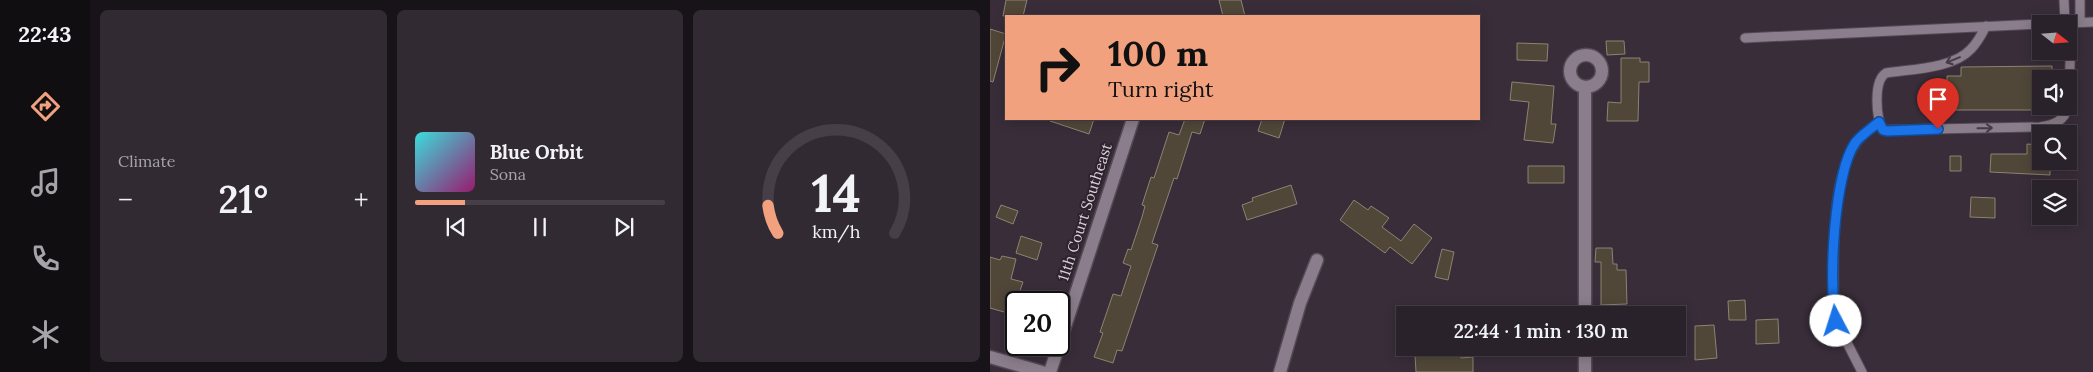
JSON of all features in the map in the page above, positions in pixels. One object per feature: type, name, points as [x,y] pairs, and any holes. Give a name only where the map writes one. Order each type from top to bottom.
[{"type":"street","points":[[1585,87],[1585,306]]},
{"type":"street","name":"11th Court Southeast","points":[[1070,311],[1133,120]]},
{"type":"street","points":[[1280,372],[1300,303],[1317,260]]},
{"type":"street","name":"11th Court Southeast","points":[[1050,372],[1055,356]]},
{"type":"street","points":[[1586,356],[1586,372]]},
{"type":"street","points":[[990,357],[1042,372]]},
{"type":"lane","points":[[2064,0],[2069,15]]},
{"type":"lane","points":[[2075,15],[2080,0]]},
{"type":"lane","points":[[2078,23],[2093,22]]},
{"type":"lane","points":[[1745,38],[2032,24]]},
{"type":"lane","points":[[1986,26],[1972,49],[1956,59],[1938,65],[1886,73],[1882,76],[1878,84],[1879,122],[1883,130],[2040,127],[2056,123],[2063,119],[2065,115]]},
{"type":"lane","points":[[1862,372],[1836,321],[1834,312],[1835,227],[1841,182],[1848,157],[1856,142],[1879,122]]},
{"type":"building","points":[[1006,0],[1027,0],[1023,15],[1003,16]]},
{"type":"building","points":[[1219,0],[1241,0],[1245,15],[1223,15]]},
{"type":"building","points":[[990,29],[1005,34],[1005,38],[993,82],[990,81]]},
{"type":"building","points":[[1606,41],[1624,41],[1625,54],[1607,55]]},
{"type":"building","points":[[1517,43],[1548,44],[1547,61],[1517,60]]},
{"type":"building","points":[[1621,58],[1640,58],[1640,62],[1649,62],[1649,82],[1639,82],[1638,121],[1607,121],[1608,102],[1621,103]]},
{"type":"building","points":[[2052,66],[2052,70],[2032,70],[2032,110],[1947,110],[1947,76],[1961,76],[1961,67]]},
{"type":"building","points":[[1512,82],[1554,86],[1551,124],[1556,124],[1553,143],[1524,140],[1529,102],[1510,100]]},
{"type":"building","points":[[1050,120],[1094,120],[1089,134]]},
{"type":"building","points":[[1185,120],[1205,120],[1200,134],[1192,132],[1177,179],[1174,178],[1152,243],[1158,245],[1122,351],[1117,350],[1113,363],[1094,357],[1103,333],[1100,332],[1113,294],[1121,296],[1131,266],[1123,263],[1128,249],[1131,250],[1142,217],[1145,206],[1142,205],[1151,177],[1154,178],[1169,132],[1179,135]]},
{"type":"building","points":[[1262,120],[1285,120],[1279,138],[1258,131]]},
{"type":"building","points":[[2027,144],[2032,144],[2032,170],[2050,170],[2050,175],[1990,172],[1991,154],[2027,154]]},
{"type":"building","points":[[1950,156],[1961,156],[1961,171],[1950,171]]},
{"type":"building","points":[[1528,166],[1564,166],[1564,183],[1528,183]]},
{"type":"building","points":[[1291,185],[1297,204],[1247,220],[1242,205],[1253,201],[1252,198]]},
{"type":"building","points":[[1971,197],[1995,198],[1995,218],[1970,217]]},
{"type":"building","points":[[1354,200],[1368,210],[1371,206],[1389,218],[1382,227],[1401,241],[1414,224],[1432,238],[1412,264],[1390,247],[1385,253],[1340,220]]},
{"type":"building","points":[[1001,205],[1018,211],[1013,224],[996,217]]},
{"type":"building","points":[[1021,236],[1042,243],[1037,260],[1016,253]]},
{"type":"building","points":[[1596,248],[1612,248],[1613,264],[1617,264],[1617,270],[1626,270],[1627,304],[1601,305],[1601,262],[1595,262]]},
{"type":"building","points":[[1442,249],[1454,252],[1448,280],[1435,277]]},
{"type":"building","points":[[1002,256],[1016,259],[1011,279],[1023,282],[1020,291],[1005,291],[1005,312],[990,308],[990,257],[1000,260]]},
{"type":"building","points":[[1745,300],[1746,320],[1729,320],[1728,301]]},
{"type":"building","points":[[1778,319],[1779,343],[1756,344],[1756,320]]},
{"type":"building","points":[[1714,325],[1717,358],[1695,360],[1695,326]]},
{"type":"building","points":[[1415,356],[1473,357],[1473,372],[1416,372]]},
{"type":"route","points":[[1836,321],[1834,312],[1835,227],[1841,182],[1848,157],[1861,136],[1879,122],[1883,130],[1887,131],[1938,129]]}]
